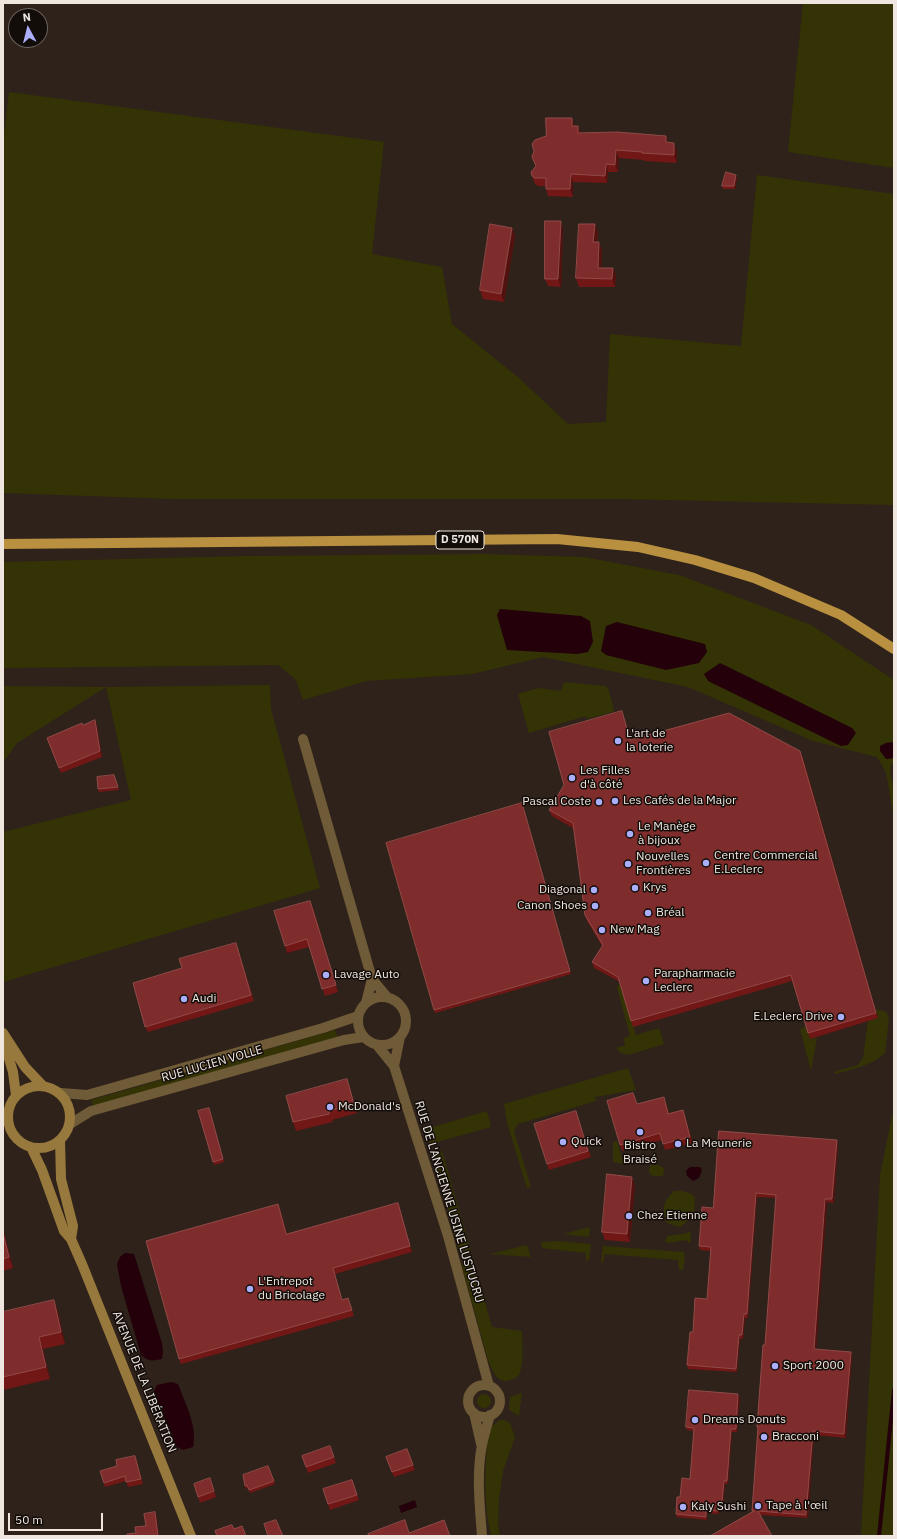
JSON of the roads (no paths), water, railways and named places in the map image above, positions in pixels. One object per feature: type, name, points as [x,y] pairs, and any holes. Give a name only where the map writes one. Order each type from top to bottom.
[{"type":"main road","name":"D 570N","points":[[3,544],[557,539],[638,547],[695,560],[754,578],[841,615],[894,649]]},
{"type":"main road","points":[[3,1033],[25,1067],[42,1085]]},
{"type":"main road","points":[[3,1040],[13,1072],[16,1096]]},
{"type":"main road","points":[[42,1085],[52,1088],[60,1093],[70,1107],[70,1124],[66,1133],[60,1140],[52,1146],[41,1148],[31,1147],[18,1139],[13,1133],[9,1124],[8,1114],[11,1104],[16,1096],[28,1088],[42,1085]]},
{"type":"main road","name":"AVENUE DE LA LIBÉRATION","points":[[60,1140],[61,1179],[73,1226],[72,1239]]},
{"type":"main road","name":"AVENUE DE LA LIBÉRATION","points":[[31,1147],[42,1170],[64,1231],[72,1239],[124,1365],[191,1536]]},
{"type":"street","points":[[303,740],[372,979],[387,997],[401,1006],[405,1014],[406,1022],[400,1037],[386,1045],[377,1045],[369,1042],[359,1031],[357,1023],[358,1016],[361,1009],[372,999],[387,997]]},
{"type":"street","points":[[366,1003],[372,979]]},
{"type":"street","points":[[60,1093],[87,1095],[323,1028],[358,1016]]},
{"type":"street","name":"RUE LUCIEN VOLLE","points":[[70,1124],[91,1111],[344,1040],[363,1037]]},
{"type":"street","name":"RUE DE L'ANCIENNE USINE LUSTUCRU","points":[[394,1066],[400,1037]]},
{"type":"street","name":"RUE DE L'ANCIENNE USINE LUSTUCRU","points":[[377,1045],[394,1066],[448,1236],[477,1344],[484,1386]]},
{"type":"street","name":"RUE DE L'ANCIENNE USINE LUSTUCRU","points":[[481,1446],[490,1415],[497,1409],[499,1399],[496,1391],[484,1386],[474,1388],[468,1397],[468,1405],[474,1413],[481,1446],[480,1509],[482,1536]]},
{"type":"street","points":[[474,1413],[481,1416],[490,1415]]},
{"type":"waterway","points":[[879,1536],[894,1390]]},
{"type":"place","name":"L'art de la loterie","points":[[618,741]]},
{"type":"place","name":"Les Filles d'à côté","points":[[572,778]]},
{"type":"place","name":"Les Cafés de la Major","points":[[615,801]]},
{"type":"place","name":"Pascal Coste","points":[[599,802]]},
{"type":"place","name":"Le Manège à bijoux","points":[[630,834]]},
{"type":"place","name":"Centre Commercial E.Leclerc","points":[[706,863]]},
{"type":"place","name":"Nouvelles Frontières","points":[[628,864]]},
{"type":"place","name":"Krys","points":[[635,888]]},
{"type":"place","name":"Diagonal","points":[[594,890]]},
{"type":"place","name":"Canon Shoes","points":[[595,906]]},
{"type":"place","name":"Bréal","points":[[648,913]]},
{"type":"place","name":"New Mag","points":[[602,930]]},
{"type":"place","name":"Lavage Auto","points":[[326,975]]},
{"type":"place","name":"Parapharmacie Leclerc","points":[[646,981]]},
{"type":"place","name":"Audi","points":[[184,999]]},
{"type":"place","name":"E.Leclerc Drive","points":[[841,1017]]},
{"type":"place","name":"McDonald's","points":[[330,1107]]},
{"type":"place","name":"Bistro Braisé","points":[[640,1132]]},
{"type":"place","name":"Quick","points":[[563,1142]]},
{"type":"place","name":"La Meunerie","points":[[678,1144]]},
{"type":"place","name":"Chez Etienne","points":[[629,1216]]},
{"type":"place","name":"L'Entrepot du Bricolage","points":[[250,1289]]},
{"type":"place","name":"Sport 2000","points":[[775,1366]]},
{"type":"place","name":"Dreams Donuts","points":[[695,1420]]},
{"type":"place","name":"Bracconi","points":[[764,1437]]},
{"type":"place","name":"Tape à l'œil","points":[[758,1506]]},
{"type":"place","name":"Kaly Sushi","points":[[683,1507]]}]
